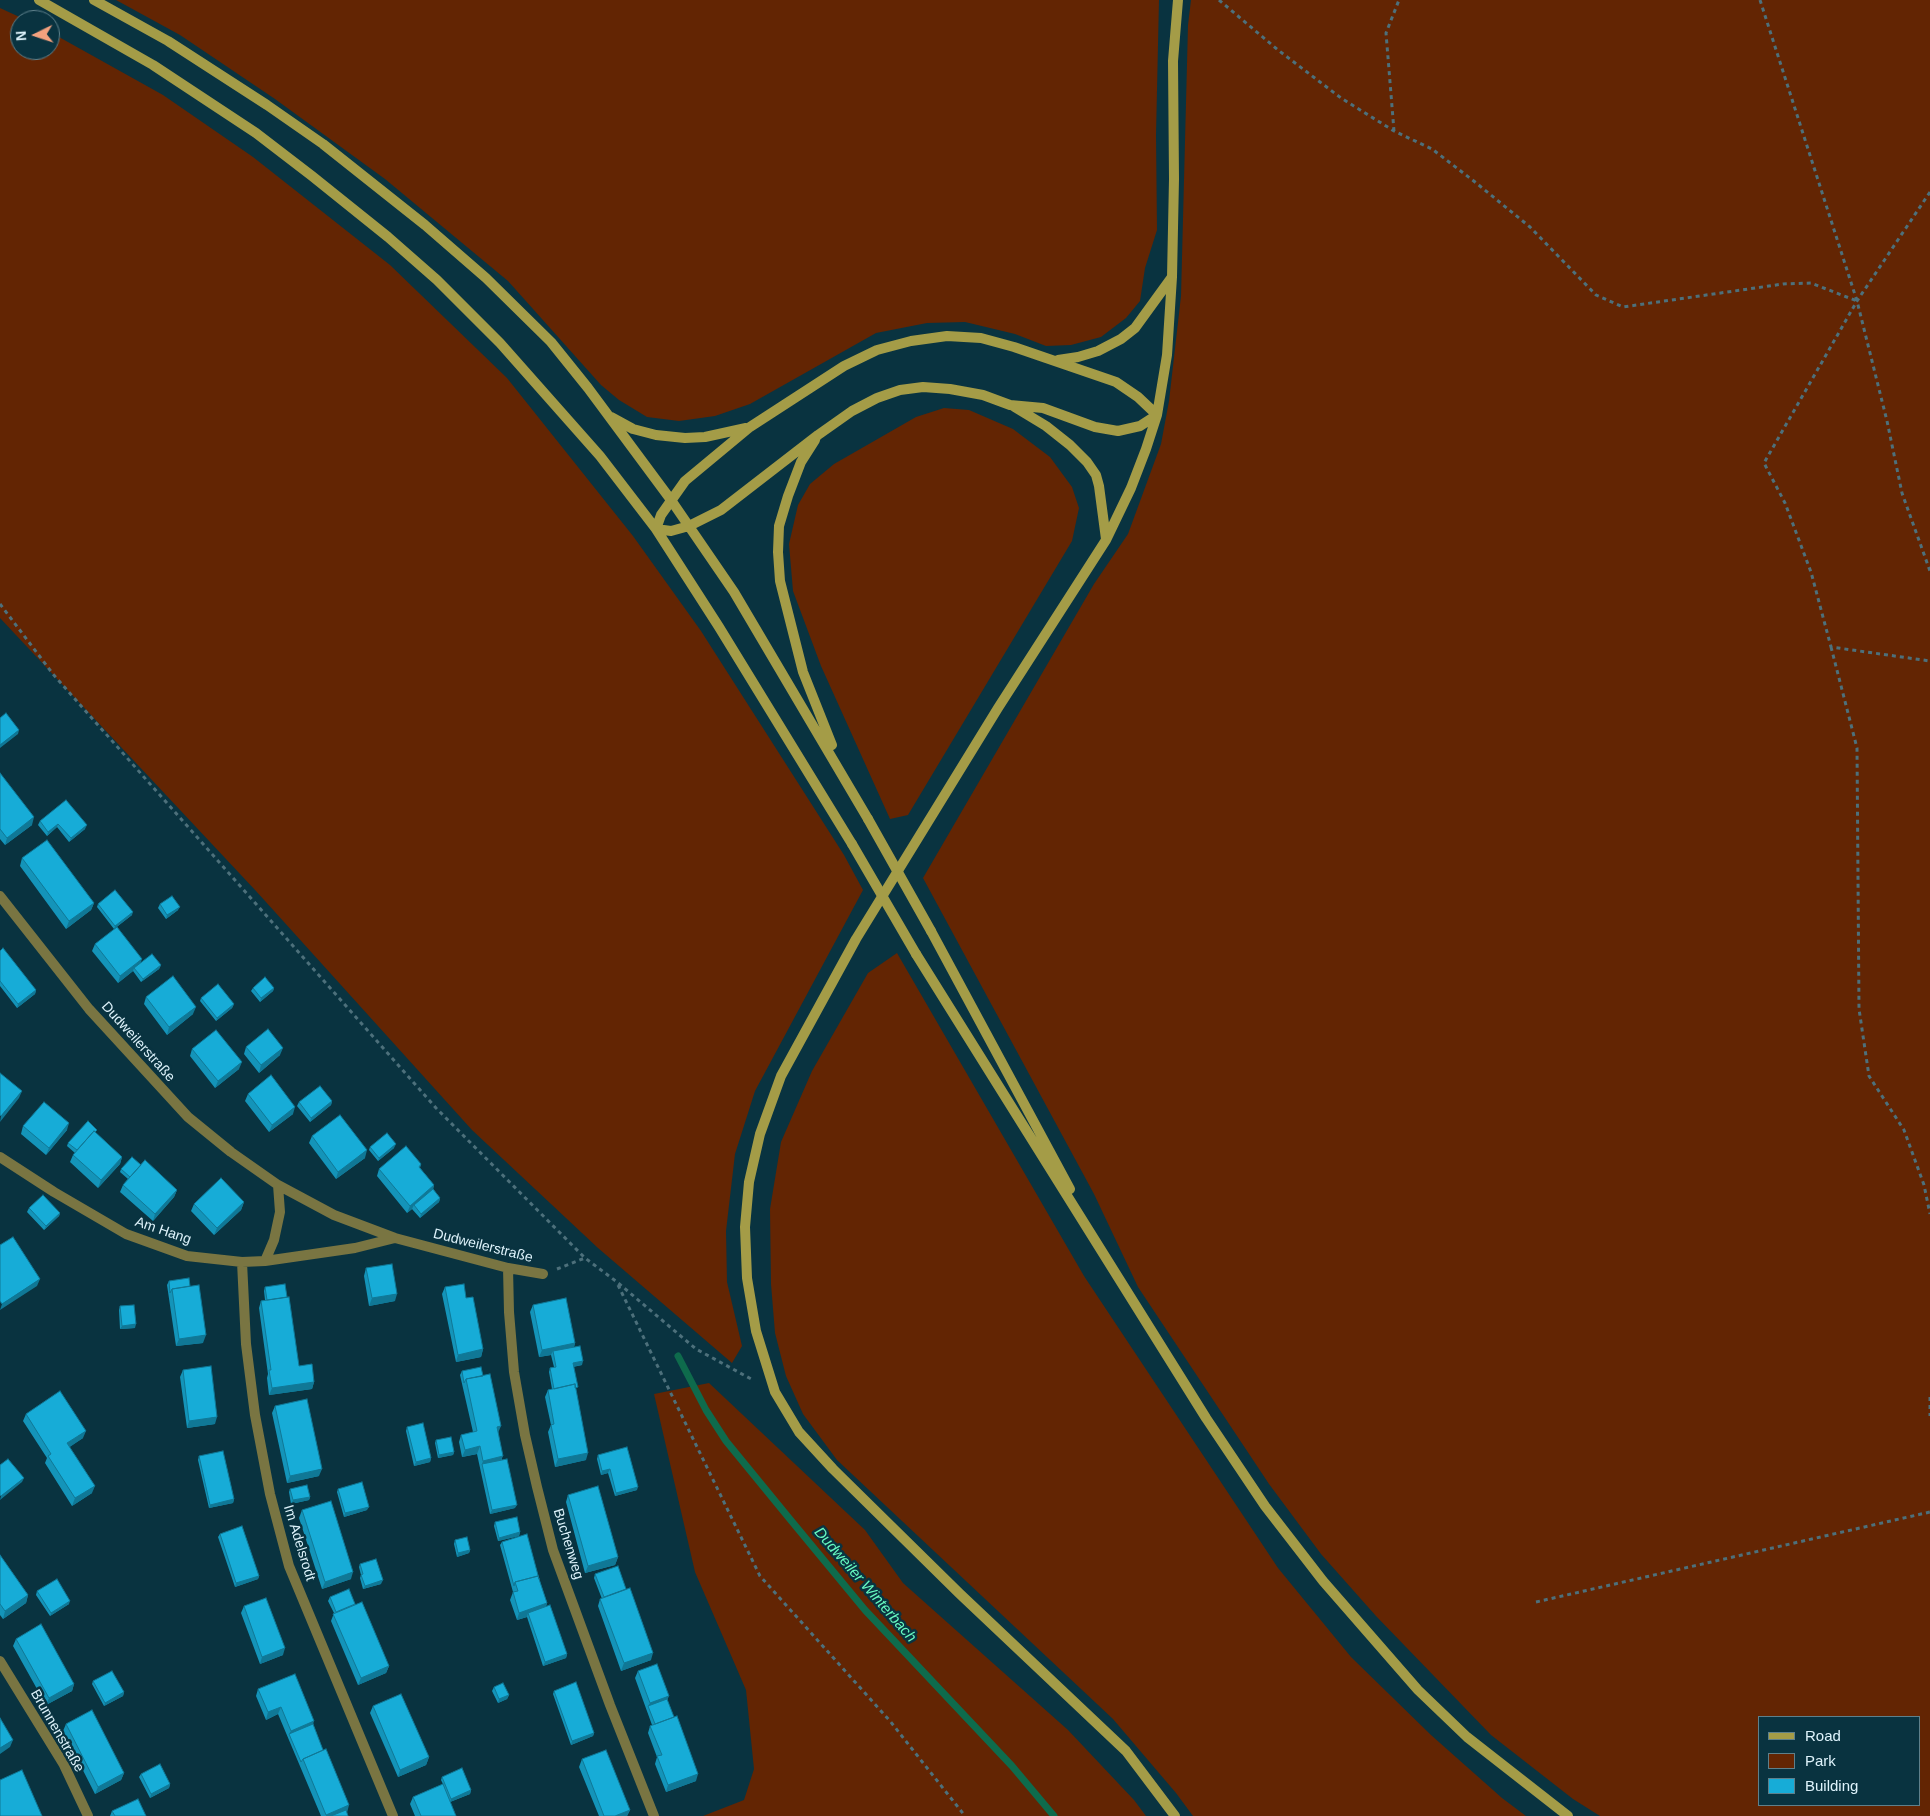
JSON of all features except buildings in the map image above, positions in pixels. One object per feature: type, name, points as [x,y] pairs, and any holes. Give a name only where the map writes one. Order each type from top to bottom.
[{"type":"main road","points":[[39,0],[153,65],[256,134],[388,237],[437,280],[512,356],[600,456],[656,529],[768,705],[916,954],[1206,1418],[1265,1506],[1323,1581],[1418,1690],[1467,1737],[1568,1816]]},
{"type":"main road","points":[[94,0],[168,41],[323,144],[425,225],[486,278],[551,342],[671,500],[734,592],[843,774],[931,931],[1117,1275]]},
{"type":"main road","points":[[1175,1816],[1126,1752],[960,1594],[799,1432],[775,1392],[756,1331],[747,1278],[744,1227],[749,1182],[760,1134],[781,1076],[856,939],[998,708],[1106,540],[1131,488],[1157,415],[1167,355],[1172,277],[1174,178],[1173,61],[1178,0]]},
{"type":"main road","points":[[1055,360],[1078,357],[1098,351],[1121,339],[1135,328],[1172,277]]},
{"type":"main road","points":[[656,529],[661,515],[685,481],[750,427],[844,366],[876,350],[911,341],[947,336],[981,338],[1055,360],[1116,382],[1138,397],[1157,415]]},
{"type":"main road","points":[[656,529],[671,530],[689,526],[721,510],[852,411],[877,398],[900,390],[923,387],[950,388],[982,395],[1010,405],[1046,426],[1070,445],[1087,462],[1096,475],[1106,540]]},
{"type":"main road","points":[[1010,405],[1043,408],[1095,426],[1118,431],[1140,426],[1157,415]]},
{"type":"main road","points":[[609,416],[634,429],[656,436],[705,437],[750,427]]},
{"type":"main road","points":[[818,435],[802,462],[788,496],[779,526],[780,580],[803,672],[843,774]]},
{"type":"street","name":"Dudweilerstraße","points":[[0,896],[89,1009],[188,1117],[231,1152],[278,1185],[334,1214],[395,1238],[508,1268],[543,1274]]},
{"type":"street","name":"Am Hang","points":[[0,1157],[54,1192],[126,1234],[187,1256],[242,1262],[265,1261],[355,1248],[395,1238]]},
{"type":"street","points":[[265,1261],[274,1240],[280,1212],[278,1185]]},
{"type":"street","name":"Im Adelsrodt","points":[[242,1262],[246,1344],[255,1415],[270,1494],[289,1566],[393,1816]]},
{"type":"street","name":"Buchenweg","points":[[508,1268],[509,1312],[514,1372],[525,1434],[553,1550],[610,1705],[654,1816]]},
{"type":"street","name":"Brunnenstraße","points":[[0,1661],[64,1765],[88,1816]]},
{"type":"path","points":[[1220,0],[1278,50],[1341,98],[1394,131],[1432,150],[1468,177],[1530,227],[1596,295],[1623,307],[1783,284],[1811,283],[1857,301]]},
{"type":"path","points":[[1394,131],[1386,33],[1399,0]]},
{"type":"path","points":[[1760,0],[1857,301],[1887,421],[1902,493],[1930,571]]},
{"type":"path","points":[[1930,192],[1857,301],[1764,463],[1785,503],[1811,572],[1857,748],[1859,1009],[1869,1076],[1904,1130],[1924,1184],[1930,1214]]},
{"type":"path","points":[[0,604],[53,674],[429,1100],[585,1258],[617,1282],[696,1349],[775,1392]]},
{"type":"path","points":[[1831,647],[1930,661]]},
{"type":"path","points":[[543,1274],[585,1258]]},
{"type":"path","points":[[617,1282],[760,1576],[890,1721],[965,1816]]},
{"type":"path","points":[[1930,1397],[1930,1416]]},
{"type":"path","points":[[1536,1602],[1930,1512]]},
{"type":"green space","points":[[116,0],[1159,0],[1156,135],[1157,230],[1145,268],[1140,301],[1126,318],[1101,337],[1071,345],[1046,346],[1015,334],[965,322],[927,323],[876,333],[750,404],[715,416],[679,421],[647,417],[619,400],[601,385],[508,281],[385,179],[275,99],[180,35]]},
{"type":"green space","points":[[1191,0],[1930,0],[1930,1816],[1600,1816],[1573,1799],[1491,1735],[1376,1616],[1321,1554],[1269,1484],[1138,1287],[1094,1194],[923,878],[1094,584],[1128,534],[1161,444],[1169,401],[1181,296],[1188,25]]},
{"type":"green space","points":[[0,8],[10,13],[10,60],[60,60],[60,38],[163,95],[253,157],[390,265],[507,378],[633,536],[701,631],[844,855],[863,890],[755,1091],[735,1154],[726,1231],[727,1282],[742,1346],[732,1363],[598,1248],[472,1130],[256,891],[0,618]]},
{"type":"green space","points":[[944,408],[969,410],[1013,429],[1050,457],[1072,487],[1079,508],[1072,541],[908,815],[890,819],[821,666],[793,591],[789,544],[798,505],[810,484],[834,464],[916,417]]},
{"type":"green space","points":[[897,953],[1084,1276],[1278,1568],[1351,1657],[1431,1735],[1502,1798],[1526,1816],[1193,1816],[1176,1793],[1113,1719],[837,1460],[803,1414],[786,1376],[775,1333],[771,1284],[770,1209],[781,1142],[812,1071],[868,973]]},
{"type":"green space","points":[[709,1383],[865,1530],[903,1583],[1068,1730],[1134,1800],[1146,1816],[703,1816],[744,1800],[754,1769],[746,1690],[695,1572],[654,1394]]},
{"type":"waterway","name":"Dudweiler Winterbach","points":[[678,1356],[706,1410],[726,1441],[865,1610],[1012,1766],[1054,1816]]}]
